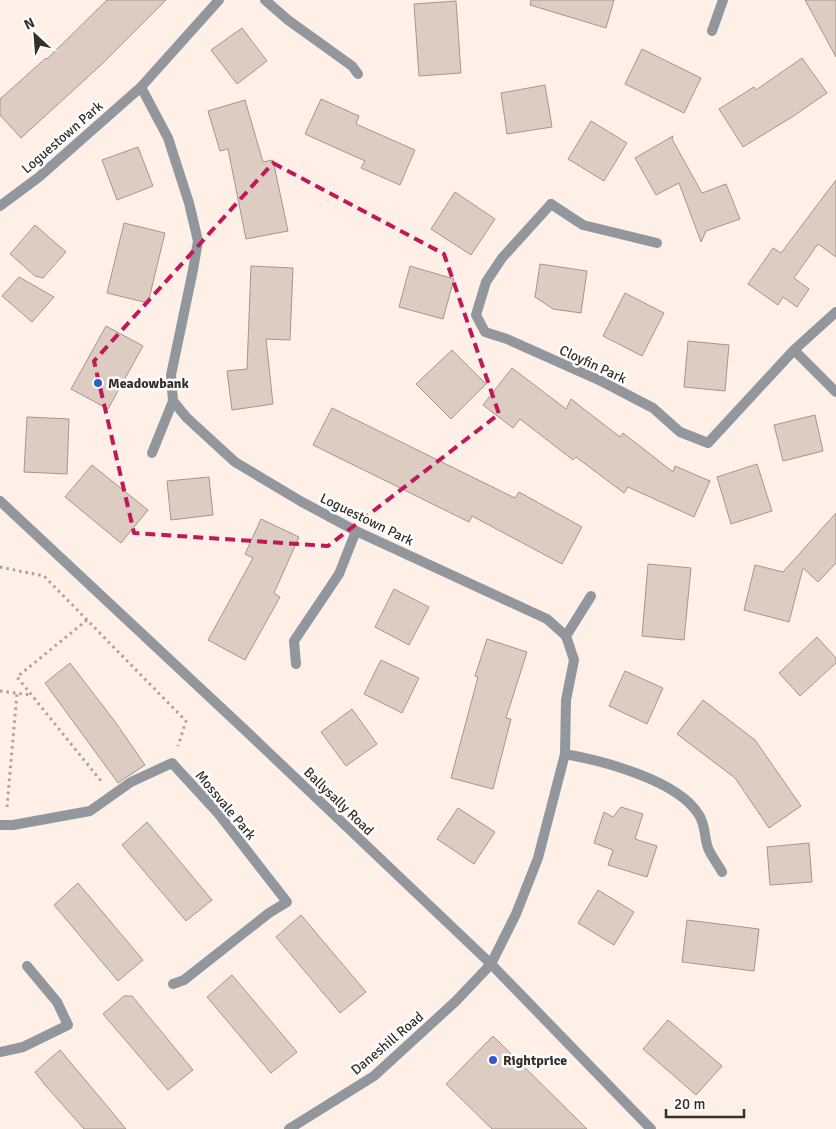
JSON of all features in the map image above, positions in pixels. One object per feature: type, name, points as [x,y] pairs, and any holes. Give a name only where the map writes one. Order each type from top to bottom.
[{"type":"street","name":"Loguestown Park","points":[[0,206],[39,177],[141,87],[219,0]]},
{"type":"street","points":[[264,0],[288,20],[352,66],[358,74]]},
{"type":"street","points":[[712,31],[723,0]]},
{"type":"street","points":[[141,87],[168,138],[189,203],[198,240],[172,375],[173,401],[152,453]]},
{"type":"street","name":"Cloyfin Park","points":[[657,243],[583,225],[551,204],[502,258],[486,282],[476,315],[485,332],[507,339],[601,381],[653,408],[680,432],[708,443],[794,350],[836,312]]},
{"type":"street","points":[[794,350],[836,392]]},
{"type":"street","name":"Loguestown Park","points":[[173,401],[187,418],[234,462],[356,531],[547,619],[566,636],[574,660],[566,700],[565,754],[538,858],[516,914],[491,964]]},
{"type":"street","name":"Ballysally Road","points":[[0,501],[491,964],[650,1129]]},
{"type":"street","points":[[296,664],[294,641],[339,574],[356,531]]},
{"type":"street","points":[[566,636],[591,596]]},
{"type":"street","points":[[565,754],[599,760],[651,779],[686,801],[699,814],[705,828],[708,848],[722,872]]},
{"type":"street","points":[[3,825],[90,811],[131,782],[172,763]]},
{"type":"street","name":"Mossvale Park","points":[[172,763],[217,812],[287,902],[269,913],[184,980],[173,984]]},
{"type":"street","name":"Daneshill Road","points":[[289,1129],[374,1076],[456,1001],[491,964]]},
{"type":"street","points":[[0,1052],[23,1047],[68,1025],[57,1002],[28,966]]},
{"type":"path","points":[[0,567],[44,576],[186,721],[172,763]]},
{"type":"path","points":[[87,620],[17,677],[112,795]]},
{"type":"path","points":[[0,691],[32,695]]},
{"type":"path","points":[[3,825],[17,693]]},
{"type":"highlighted area","points":[[273,163],[444,254],[499,414],[328,546],[134,533],[94,361]]},
{"type":"building","points":[[107,0],[166,0],[102,64],[21,138],[0,115],[0,99],[47,59]]},
{"type":"building","points":[[531,0],[614,0],[606,28],[530,5]]},
{"type":"building","points":[[805,0],[836,0],[836,57]]},
{"type":"building","points":[[456,1],[461,73],[419,76],[414,4]]},
{"type":"building","points":[[242,28],[267,61],[237,84],[211,50]]},
{"type":"building","points":[[642,49],[701,78],[684,113],[625,84]]},
{"type":"building","points":[[802,58],[827,93],[743,147],[719,109],[754,87],[756,90]]},
{"type":"building","points":[[545,85],[552,127],[507,134],[501,93]]},
{"type":"building","points":[[321,99],[359,116],[356,124],[415,150],[400,185],[361,168],[365,161],[305,134]]},
{"type":"building","points":[[245,100],[263,162],[273,160],[288,231],[246,239],[228,149],[220,151],[208,111]]},
{"type":"building","points":[[591,121],[627,143],[604,181],[568,159]]},
{"type":"building","points":[[673,136],[672,139],[702,193],[726,184],[740,219],[706,231],[701,242],[679,183],[656,195],[635,158]]},
{"type":"building","points":[[138,147],[153,186],[117,200],[102,160]]},
{"type":"building","points":[[836,180],[836,257],[818,244],[794,278],[809,289],[797,307],[783,297],[778,305],[748,284],[773,248],[781,253]]},
{"type":"building","points":[[455,192],[495,219],[471,255],[431,229]]},
{"type":"building","points":[[124,223],[165,233],[148,303],[107,293]]},
{"type":"building","points":[[35,225],[66,252],[43,278],[35,276],[10,254]]},
{"type":"building","points":[[540,264],[587,271],[581,313],[553,309],[535,297]]},
{"type":"building","points":[[251,266],[293,268],[290,340],[266,339],[273,404],[232,410],[227,371],[247,369]]},
{"type":"building","points":[[410,266],[454,279],[443,319],[399,307]]},
{"type":"building","points":[[19,277],[54,297],[32,322],[2,296]]},
{"type":"building","points":[[625,293],[664,313],[642,356],[603,336]]},
{"type":"building","points":[[106,326],[143,346],[108,409],[71,389]]},
{"type":"building","points":[[688,341],[729,345],[725,391],[684,387]]},
{"type":"building","points":[[452,350],[486,384],[451,419],[416,384]]},
{"type":"building","points":[[512,368],[566,409],[571,399],[620,437],[623,433],[673,472],[675,466],[710,481],[694,517],[628,487],[624,493],[576,457],[573,460],[520,419],[513,428],[483,405]]},
{"type":"building","points":[[332,408],[515,498],[519,492],[582,527],[562,564],[472,516],[469,522],[313,445]]},
{"type":"building","points":[[815,415],[823,451],[783,461],[774,425]]},
{"type":"building","points":[[27,417],[69,419],[67,474],[24,472]]},
{"type":"building","points":[[757,464],[772,511],[731,524],[717,477]]},
{"type":"building","points":[[92,465],[148,510],[121,543],[65,497]]},
{"type":"building","points":[[209,477],[213,515],[171,520],[167,481]]},
{"type":"building","points":[[836,513],[836,563],[818,582],[803,568],[789,622],[744,610],[755,565],[783,572]]},
{"type":"building","points":[[261,519],[299,537],[274,593],[280,597],[245,660],[208,640],[253,558],[245,554]]},
{"type":"building","points":[[648,564],[691,568],[684,640],[642,636]]},
{"type":"building","points":[[394,589],[429,607],[409,645],[375,627]]},
{"type":"building","points":[[817,637],[836,658],[836,663],[800,696],[779,673]]},
{"type":"building","points":[[487,639],[527,652],[506,718],[511,719],[493,789],[451,778],[478,677],[475,676]]},
{"type":"building","points":[[381,660],[419,678],[402,713],[364,694]]},
{"type":"building","points":[[70,663],[116,723],[145,765],[118,783],[45,683]]},
{"type":"building","points":[[625,671],[663,688],[647,724],[609,706]]},
{"type":"building","points":[[703,700],[755,740],[801,806],[769,828],[735,778],[677,734]]},
{"type":"building","points":[[352,709],[377,744],[346,766],[321,732]]},
{"type":"building","points":[[621,807],[643,814],[635,839],[657,846],[647,877],[608,865],[613,850],[594,843],[604,812],[613,817]]},
{"type":"building","points":[[458,808],[495,832],[474,864],[437,839]]},
{"type":"building","points":[[147,822],[212,900],[186,921],[122,845]]},
{"type":"building","points":[[809,843],[812,882],[770,885],[767,847]]},
{"type":"building","points":[[78,883],[143,960],[118,981],[54,905]]},
{"type":"building","points":[[598,890],[634,912],[614,945],[578,923]]},
{"type":"building","points":[[301,915],[366,992],[340,1013],[276,937]]},
{"type":"building","points":[[687,920],[759,929],[754,971],[682,962]]},
{"type":"building","points":[[232,975],[297,1052],[271,1073],[207,997]]},
{"type":"building","points":[[124,996],[132,996],[193,1070],[168,1090],[103,1014]]},
{"type":"building","points":[[668,1020],[722,1066],[696,1095],[643,1049]]},
{"type":"building","name":"Rightprice","points":[[493,1036],[587,1129],[492,1129],[446,1084]]},
{"type":"building","points":[[60,1050],[126,1129],[84,1129],[45,1085],[35,1072]]},
{"type":"place","name":"Meadowbank","points":[[98,383]]},
{"type":"place","name":"Rightprice","points":[[493,1060]]}]
